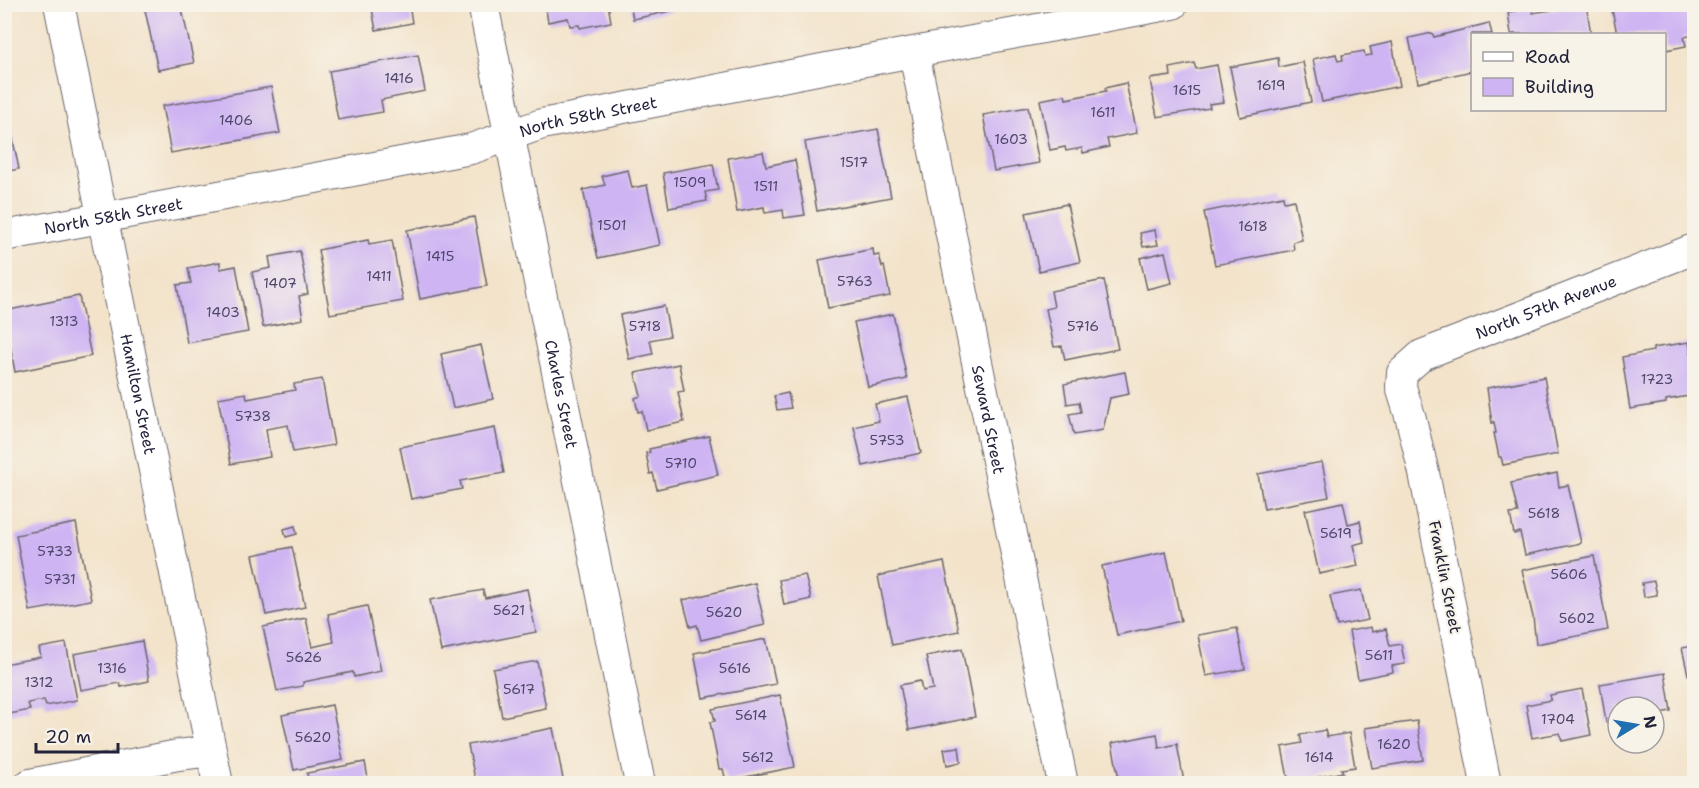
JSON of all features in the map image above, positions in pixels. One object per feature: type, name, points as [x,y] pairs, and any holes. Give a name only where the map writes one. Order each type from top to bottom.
[{"type":"street","name":"Hamilton Street","points":[[60,4],[218,783]]},
{"type":"street","name":"Charles Street","points":[[483,4],[640,783]]},
{"type":"street","name":"North 58th Street","points":[[4,236],[471,149],[542,124],[1173,4]]},
{"type":"street","name":"Seward Street","points":[[914,53],[1063,783]]},
{"type":"street","name":"North 57th Avenue","points":[[1402,373],[1422,355],[1695,249]]},
{"type":"street","name":"Franklin Street","points":[[1402,373],[1401,387],[1412,419],[1424,473],[1486,783]]},
{"type":"street","points":[[30,783],[178,755],[211,751]]},
{"type":"building","points":[[371,4],[409,4],[412,23],[376,30]]},
{"type":"building","points":[[545,4],[608,4],[611,22],[580,28],[579,25],[570,26],[568,18],[548,22]]},
{"type":"building","points":[[630,4],[669,4],[671,11],[633,19]]},
{"type":"building","points":[[1558,4],[1586,4],[1591,33],[1511,33],[1508,12],[1533,8],[1533,13],[1559,9]]},
{"type":"building","points":[[181,5],[194,63],[158,70],[145,10]]},
{"type":"building","points":[[1611,5],[1694,5],[1694,35],[1684,37],[1686,46],[1666,50],[1666,33],[1617,33]]},
{"type":"building","points":[[1489,23],[1492,33],[1471,33],[1471,71],[1418,83],[1409,38],[1432,33],[1434,37]]},
{"type":"building","points":[[1392,42],[1400,86],[1322,102],[1313,59],[1336,54],[1338,61],[1343,60],[1342,55],[1364,51],[1365,56],[1372,55],[1370,47]]},
{"type":"building","points":[[418,55],[425,91],[381,100],[383,112],[338,120],[329,71]]},
{"type":"building","points":[[1278,58],[1279,67],[1303,62],[1311,102],[1240,117],[1230,67]]},
{"type":"building","points":[[1194,63],[1196,69],[1217,65],[1224,102],[1209,104],[1210,108],[1157,117],[1150,79],[1171,76],[1170,68]]},
{"type":"building","points":[[1126,83],[1137,133],[1107,139],[1109,147],[1083,153],[1082,148],[1066,151],[1065,147],[1050,150],[1040,100],[1065,95],[1066,99],[1106,91],[1105,88]]},
{"type":"building","points":[[271,87],[280,133],[171,153],[162,106]]},
{"type":"building","points":[[1028,107],[1039,163],[994,171],[983,115]]},
{"type":"building","points":[[9,121],[19,169],[4,172],[4,122]]},
{"type":"building","points":[[878,129],[891,197],[817,211],[805,142]]},
{"type":"building","points":[[763,152],[766,166],[795,160],[805,215],[784,218],[783,210],[765,213],[764,207],[737,212],[728,158]]},
{"type":"building","points":[[713,164],[718,190],[705,192],[707,201],[669,208],[663,173]]},
{"type":"building","points":[[628,170],[632,188],[647,185],[660,245],[598,258],[583,190],[605,185],[602,176]]},
{"type":"building","points":[[1283,196],[1284,202],[1294,200],[1302,240],[1293,242],[1294,250],[1215,265],[1204,212]]},
{"type":"building","points":[[1067,204],[1080,262],[1039,271],[1026,213]]},
{"type":"building","points":[[474,217],[487,286],[420,299],[407,230]]},
{"type":"building","points":[[1155,230],[1158,245],[1143,247],[1140,233]]},
{"type":"building","points":[[368,240],[369,244],[392,240],[403,301],[330,314],[318,250]]},
{"type":"building","points":[[873,249],[874,256],[879,255],[882,267],[884,266],[890,296],[828,308],[819,260]]},
{"type":"building","points":[[300,251],[308,294],[299,296],[303,319],[263,327],[252,272],[271,268],[269,257]]},
{"type":"building","points":[[1165,252],[1172,283],[1147,289],[1140,258]]},
{"type":"building","points":[[220,262],[220,269],[236,266],[248,332],[187,343],[177,285],[191,283],[188,268]]},
{"type":"building","points":[[1104,280],[1118,349],[1065,360],[1062,346],[1054,347],[1046,309],[1054,307],[1051,291]]},
{"type":"building","points":[[79,296],[91,356],[15,372],[4,311]]},
{"type":"building","points":[[664,306],[670,336],[650,340],[653,354],[629,359],[620,315]]},
{"type":"building","points":[[893,314],[907,379],[868,387],[854,322]]},
{"type":"building","points":[[1689,342],[1694,395],[1666,400],[1666,403],[1630,409],[1622,357],[1653,351],[1653,348]]},
{"type":"building","points":[[481,345],[493,399],[453,408],[441,354]]},
{"type":"building","points":[[679,364],[684,391],[678,392],[684,422],[646,430],[642,411],[638,412],[635,398],[641,396],[635,373]]},
{"type":"building","points":[[1125,372],[1129,394],[1110,398],[1103,430],[1074,435],[1069,414],[1081,412],[1079,402],[1067,404],[1064,384]]},
{"type":"building","points":[[1544,377],[1558,454],[1503,465],[1494,433],[1496,433],[1494,422],[1492,423],[1487,388]]},
{"type":"building","points":[[322,379],[334,445],[293,452],[288,425],[266,429],[270,457],[231,464],[218,398],[246,393],[247,399],[295,390],[294,384]]},
{"type":"building","points":[[788,393],[791,408],[777,410],[774,396]]},
{"type":"building","points":[[908,397],[921,453],[863,466],[854,427],[879,421],[875,404]]},
{"type":"building","points":[[495,428],[504,473],[460,481],[462,489],[411,499],[400,447]]},
{"type":"building","points":[[709,436],[718,475],[657,489],[653,473],[650,474],[646,453],[650,452],[649,449]]},
{"type":"building","points":[[1322,462],[1329,497],[1264,509],[1258,474]]},
{"type":"building","points":[[1557,473],[1559,487],[1568,485],[1581,543],[1525,555],[1520,532],[1514,534],[1510,514],[1518,513],[1511,483]]},
{"type":"building","points":[[1343,502],[1348,524],[1360,521],[1364,542],[1353,545],[1358,566],[1319,574],[1305,510]]},
{"type":"building","points":[[76,523],[91,600],[30,611],[16,535]]},
{"type":"building","points":[[295,526],[297,534],[286,537],[284,529]]},
{"type":"building","points":[[292,547],[305,607],[266,615],[253,555]]},
{"type":"building","points":[[1166,552],[1181,621],[1117,635],[1102,566]]},
{"type":"building","points":[[1594,556],[1608,630],[1536,644],[1533,617],[1522,570]]},
{"type":"building","points":[[944,562],[959,631],[892,645],[878,576]]},
{"type":"building","points":[[805,575],[811,599],[784,605],[779,580]]},
{"type":"building","points":[[1654,581],[1657,595],[1644,597],[1642,583]]},
{"type":"building","points":[[755,583],[765,625],[701,640],[697,625],[690,627],[683,600]]},
{"type":"building","points":[[527,589],[536,632],[441,651],[430,600],[483,590],[485,598]]},
{"type":"building","points":[[1361,590],[1368,620],[1337,626],[1330,596]]},
{"type":"building","points":[[367,606],[381,671],[354,677],[353,672],[303,682],[303,686],[277,691],[263,627],[306,618],[312,647],[334,642],[328,614]]},
{"type":"building","points":[[1371,627],[1372,632],[1386,629],[1390,646],[1401,644],[1405,664],[1392,666],[1393,672],[1358,679],[1349,631]]},
{"type":"building","points":[[1237,628],[1245,669],[1206,676],[1198,635]]},
{"type":"building","points":[[766,639],[776,684],[703,698],[694,653]]},
{"type":"building","points":[[142,641],[149,681],[121,687],[120,683],[81,690],[74,654]]},
{"type":"building","points":[[66,643],[77,700],[46,706],[44,700],[28,703],[30,710],[4,715],[4,664],[41,657],[39,648]]},
{"type":"building","points":[[1694,646],[1694,674],[1688,675],[1682,648]]},
{"type":"building","points":[[962,649],[975,717],[909,730],[900,685],[920,681],[922,691],[933,689],[926,656]]},
{"type":"building","points":[[537,661],[546,708],[502,717],[493,669]]},
{"type":"building","points":[[1665,673],[1671,711],[1666,712],[1666,695],[1606,695],[1606,722],[1600,684]]},
{"type":"building","points":[[1582,689],[1591,735],[1562,741],[1560,733],[1532,738],[1526,705],[1551,700],[1550,695]]},
{"type":"building","points":[[780,695],[795,767],[726,781],[723,769],[719,769],[710,722],[715,721],[712,709]]},
{"type":"building","points":[[332,705],[343,760],[294,770],[282,715]]},
{"type":"building","points":[[1417,721],[1423,760],[1372,768],[1365,728]]},
{"type":"building","points":[[553,728],[564,784],[476,784],[468,745]]},
{"type":"building","points":[[1325,730],[1327,737],[1349,733],[1355,767],[1341,769],[1343,772],[1289,783],[1282,747],[1302,743],[1300,735]]},
{"type":"building","points":[[1157,734],[1159,748],[1177,744],[1184,782],[1120,784],[1112,743]]},
{"type":"building","points":[[959,747],[961,762],[947,765],[944,749]]},
{"type":"building","points":[[365,762],[369,784],[309,784],[307,773]]}]
